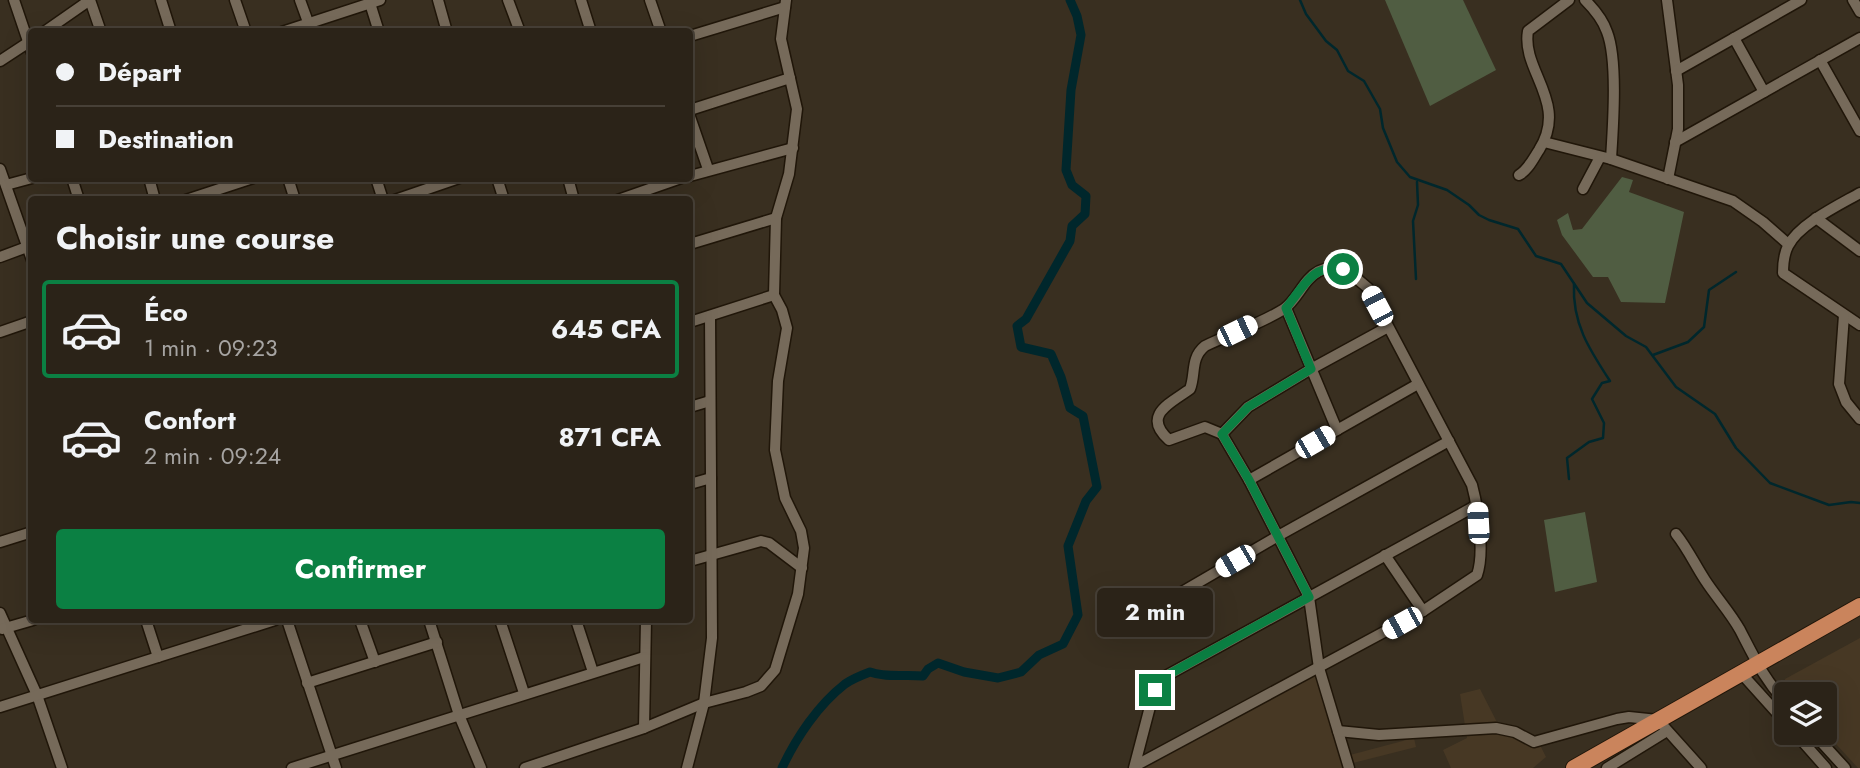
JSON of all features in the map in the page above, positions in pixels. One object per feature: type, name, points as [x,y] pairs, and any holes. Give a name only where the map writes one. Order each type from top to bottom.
[{"type":"highway","points":[[1574,768],[1663,726],[1741,673],[1860,607]]},
{"type":"street","points":[[14,0],[28,39]]},
{"type":"street","points":[[50,28],[90,0],[100,28]]},
{"type":"street","points":[[161,0],[170,28]]},
{"type":"street","points":[[235,0],[245,28]]},
{"type":"street","points":[[299,0],[307,22]]},
{"type":"street","points":[[438,0],[446,28]]},
{"type":"street","points":[[508,0],[518,28]]},
{"type":"street","points":[[580,0],[590,28]]},
{"type":"street","points":[[650,0],[660,28]]},
{"type":"street","points":[[1519,175],[1525,171],[1544,142],[1548,130],[1549,111],[1526,43],[1528,31],[1569,0]]},
{"type":"street","points":[[1583,189],[1605,158],[1613,92],[1607,31],[1585,0]]},
{"type":"street","points":[[1667,0],[1676,71],[1678,129],[1668,179]]},
{"type":"street","points":[[1676,71],[1801,0]]},
{"type":"street","points":[[1853,0],[1860,12]]},
{"type":"street","points":[[292,28],[373,1],[378,28]]},
{"type":"street","points":[[525,768],[644,728],[704,703],[761,686],[775,670],[803,568],[801,531],[785,498],[775,450],[778,381],[787,328],[774,295],[776,218],[793,148],[797,109],[781,39],[786,4],[693,35]]},
{"type":"street","points":[[1734,38],[1764,92]]},
{"type":"street","points":[[1675,142],[1860,38]]},
{"type":"street","points":[[0,61],[28,46]]},
{"type":"street","points":[[1820,60],[1856,114],[1860,131]]},
{"type":"street","points":[[693,109],[790,78]]},
{"type":"street","points":[[693,126],[708,169]]},
{"type":"street","points":[[1544,142],[1605,158],[1732,201],[1763,222],[1788,244]]},
{"type":"street","points":[[693,175],[793,148]]},
{"type":"street","points":[[0,169],[27,247],[0,257]]},
{"type":"street","points":[[6,185],[28,179]]},
{"type":"street","points":[[629,196],[670,182]]},
{"type":"street","points":[[194,196],[220,183]]},
{"type":"street","points":[[402,196],[426,183]]},
{"type":"street","points":[[1860,193],[1816,218],[1788,244],[1783,262],[1783,273],[1860,325]]},
{"type":"street","points":[[693,243],[776,218]]},
{"type":"street","points":[[1816,218],[1860,251]]},
{"type":"street","points":[[1134,767],[1319,668],[1423,611],[1477,575],[1480,561],[1477,505],[1472,485],[1368,288],[1343,269],[1328,268],[1318,270],[1286,308],[1199,351],[1190,389],[1174,399],[1158,415],[1157,420],[1162,433],[1169,440],[1205,427],[1222,434],[1249,480],[1309,597],[1319,668],[1349,768]]},
{"type":"street","points":[[693,321],[774,295]]},
{"type":"street","points":[[1286,308],[1337,430]]},
{"type":"street","points":[[1844,314],[1839,384],[1846,402],[1860,419]]},
{"type":"street","points":[[687,768],[704,703],[712,638],[710,316]]},
{"type":"street","points":[[0,332],[28,322]]},
{"type":"street","points":[[1222,434],[1248,407],[1388,327]]},
{"type":"street","points":[[1249,480],[1418,384]]},
{"type":"street","points":[[693,406],[710,401]]},
{"type":"street","points":[[1127,624],[1449,441]]},
{"type":"street","points":[[693,483],[710,478]]},
{"type":"street","points":[[1134,767],[1152,699],[1164,677],[1477,505]]},
{"type":"street","points":[[0,542],[28,533]]},
{"type":"street","points":[[1676,534],[1691,552],[1704,579],[1756,665],[1774,688]]},
{"type":"street","points":[[693,560],[761,541],[769,543],[803,568]]},
{"type":"street","points":[[1385,555],[1423,611]]},
{"type":"street","points":[[0,613],[4,629],[37,695],[58,767]]},
{"type":"street","points":[[4,629],[28,622]]},
{"type":"street","points":[[147,623],[158,656]]},
{"type":"street","points":[[0,707],[265,623]]},
{"type":"street","points":[[288,623],[336,768]]},
{"type":"street","points":[[361,623],[375,662]]},
{"type":"street","points":[[430,623],[459,715],[481,768]]},
{"type":"street","points":[[501,623],[524,693]]},
{"type":"street","points":[[577,623],[593,672]]},
{"type":"street","points":[[644,728],[646,623]]},
{"type":"street","points":[[307,683],[437,642]]},
{"type":"street","points":[[292,768],[644,657]]},
{"type":"street","points":[[1741,673],[1774,710]]},
{"type":"street","points":[[1338,731],[1379,735],[1496,728],[1515,732],[1534,742],[1629,718],[1663,726],[1702,768]]},
{"type":"street","points":[[1607,768],[1663,726]]},
{"type":"street","points":[[1806,745],[1826,768]]},
{"type":"street","points":[[1824,745],[1845,768]]},
{"type":"shaded area","points":[[1860,638],[1860,768],[1837,745],[1837,682],[1785,682],[1785,679]]},
{"type":"shaded area","points":[[1320,665],[1345,768],[1137,768]]},
{"type":"shaded area","points":[[1480,689],[1502,732],[1515,733],[1541,747],[1546,757],[1533,768],[1451,768],[1443,750],[1467,738],[1460,694]]},
{"type":"shaded area","points":[[1414,738],[1416,747],[1353,763],[1350,755]]},
{"type":"green space","points":[[1385,0],[1463,0],[1496,70],[1430,106]]},
{"type":"green space","points":[[1622,177],[1633,180],[1629,192],[1684,212],[1665,303],[1621,302],[1608,277],[1593,277],[1562,235],[1557,220],[1568,213],[1573,230],[1582,229]]},
{"type":"green space","points":[[1585,512],[1597,582],[1555,592],[1544,520]]},
{"type":"waterway","points":[[782,768],[817,712],[835,692],[854,679],[870,672],[923,676],[938,663],[964,672],[998,678],[1021,672],[1039,655],[1063,644],[1078,615],[1068,546],[1086,501],[1097,487],[1083,416],[1070,408],[1051,354],[1021,347],[1017,326],[1026,319],[1070,241],[1072,226],[1085,214],[1086,196],[1072,185],[1066,170],[1071,90],[1081,35],[1070,0]]},
{"type":"waterway","points":[[1300,0],[1306,14],[1326,41],[1337,50],[1348,71],[1364,81],[1380,109],[1383,128],[1397,162],[1410,177],[1447,190],[1489,220],[1518,229],[1536,256],[1561,264],[1587,303],[1626,336],[1646,347],[1676,387],[1715,414],[1736,448],[1770,483],[1829,505],[1860,503]]},
{"type":"waterway","points":[[1416,279],[1413,221],[1418,205],[1417,182]]},
{"type":"waterway","points":[[1653,355],[1688,342],[1704,327],[1709,290],[1736,272]]},
{"type":"waterway","points":[[1569,479],[1567,458],[1589,442],[1603,438],[1604,423],[1592,399],[1602,383],[1610,381],[1583,335],[1576,311],[1574,284]]},
{"type":"route","points":[[1155,690],[1164,677],[1309,597],[1249,480],[1222,434],[1248,407],[1311,369],[1286,308],[1318,270],[1343,269]]}]
